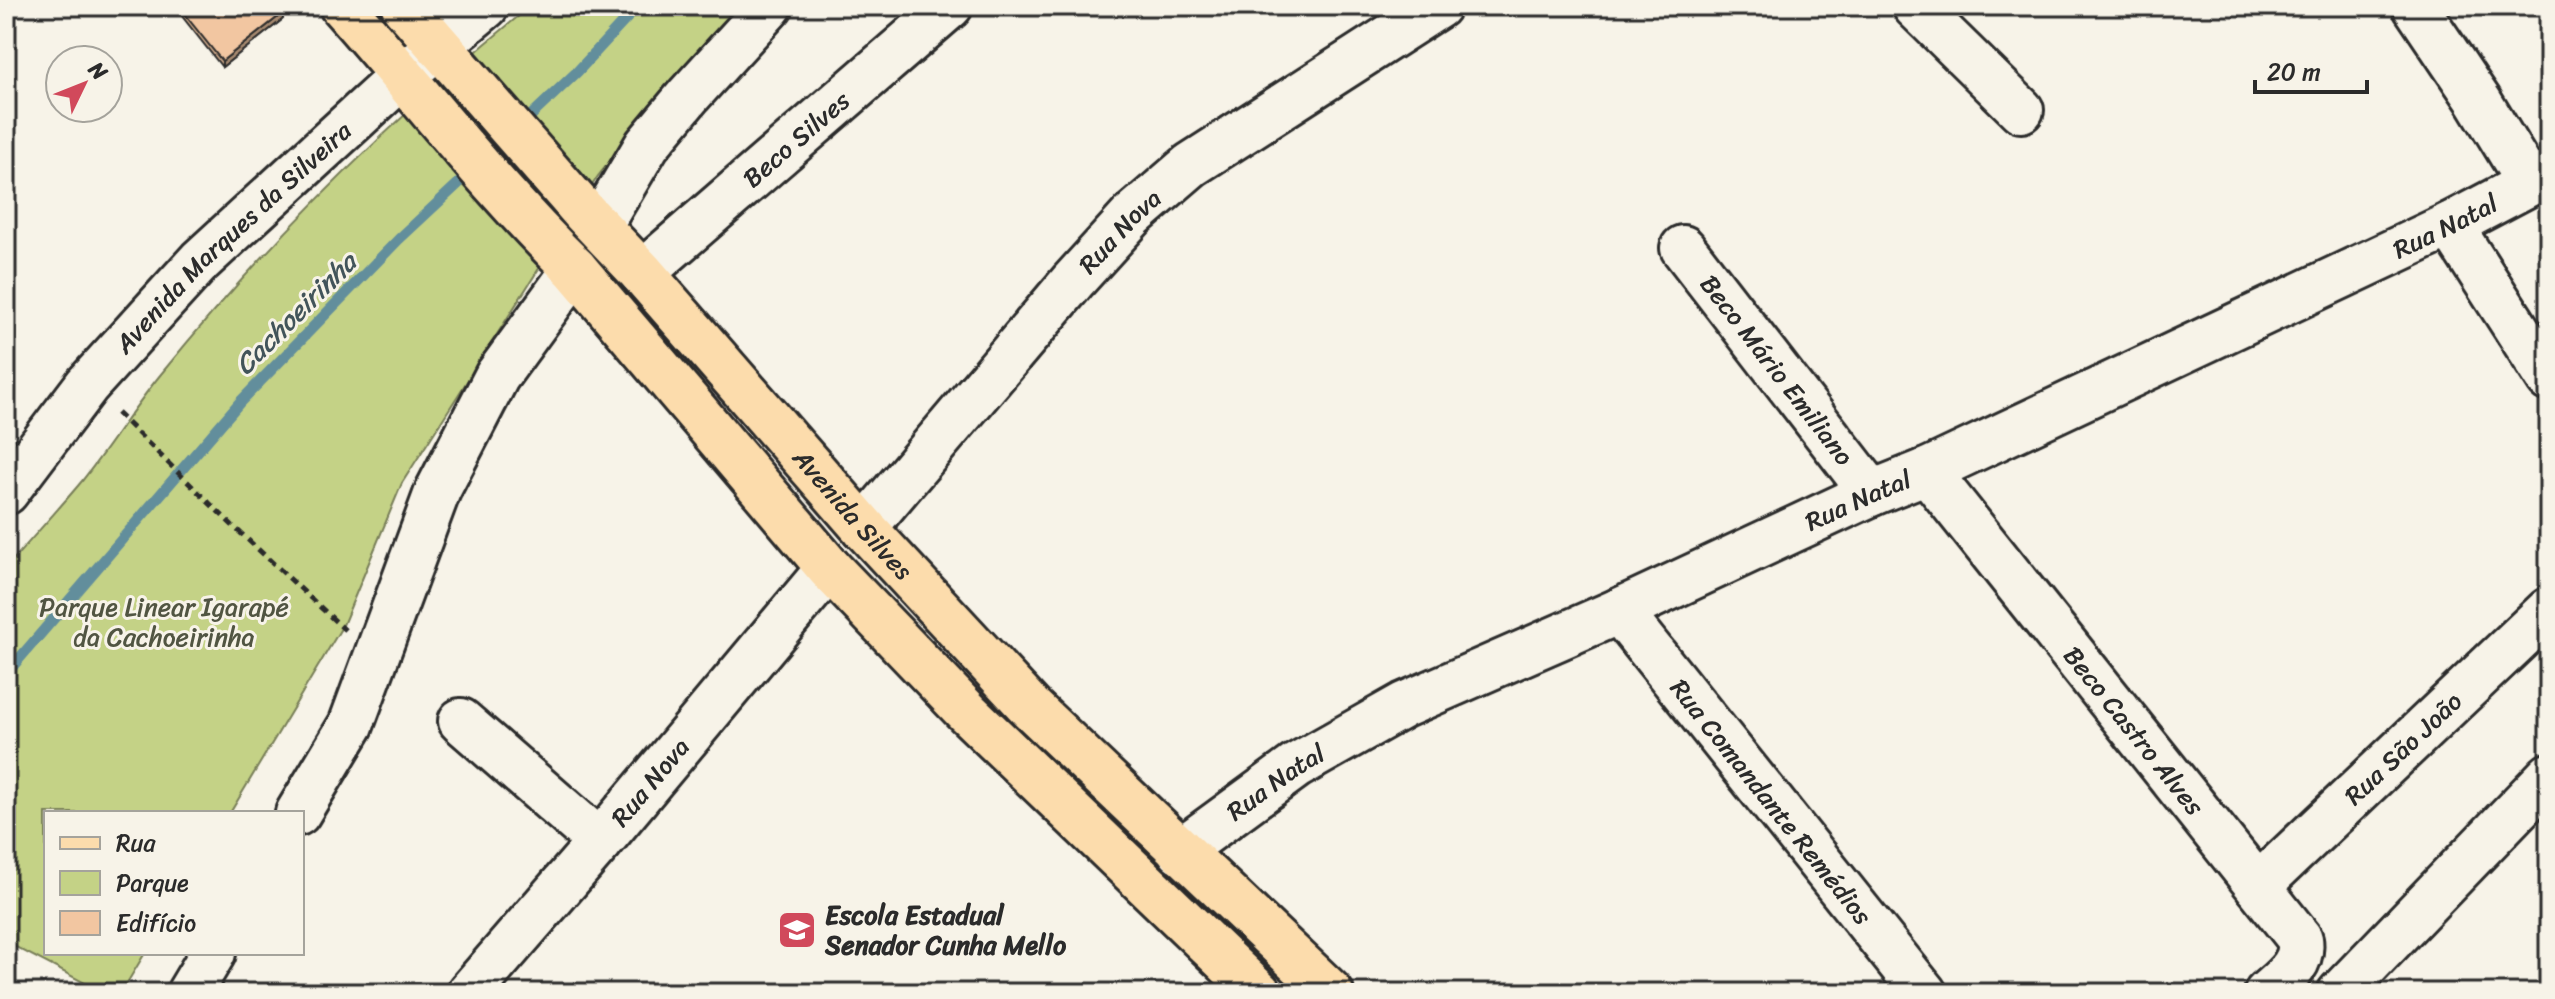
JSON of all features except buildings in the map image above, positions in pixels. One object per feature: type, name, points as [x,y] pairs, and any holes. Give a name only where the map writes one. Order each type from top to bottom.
[{"type":"main road","name":"Avenida Silves","points":[[342,6],[562,256],[829,568],[968,713],[1255,992]]},
{"type":"main road","name":"Avenida Silves","points":[[404,6],[864,528],[1031,708],[1331,993]]},
{"type":"street","name":"Avenida Marques da Silveira","points":[[6,492],[87,385],[200,261],[416,92],[448,58],[486,6]]},
{"type":"street","points":[[591,219],[688,96],[770,6]]},
{"type":"street","name":"Beco Silves","points":[[642,273],[950,6]]},
{"type":"street","name":"Rua Nova","points":[[864,528],[1073,281],[1133,215],[1191,165],[1438,6]]},
{"type":"street","points":[[1915,6],[2021,110]]},
{"type":"street","points":[[2415,6],[2479,101],[2539,178]]},
{"type":"street","name":"Rua Natal","points":[[1180,851],[1296,766],[1404,705],[1927,471],[2450,225],[2539,178]]},
{"type":"street","points":[[2450,225],[2549,379]]},
{"type":"street","name":"Beco Mário Emiliano","points":[[1683,248],[1872,493]]},
{"type":"street","points":[[299,811],[351,725],[438,490],[562,256]]},
{"type":"street","name":"Beco Castro Alves","points":[[1927,471],[2300,939],[2302,951],[2298,960],[2267,993]]},
{"type":"street","name":"Rua Nova","points":[[469,993],[829,568]]},
{"type":"street","name":"Rua São João","points":[[2258,886],[2549,610]]},
{"type":"street","name":"Rua Comandante Remédios","points":[[1619,611],[1924,993]]},
{"type":"street","points":[[461,721],[600,842]]},
{"type":"street","points":[[2340,993],[2549,776]]},
{"type":"street","points":[[189,993],[212,955]]},
{"type":"path","points":[[118,414],[376,658]]},
{"type":"green space","name":"Parque Linear Igarapé da Cachoeirinha","points":[[531,6],[744,6],[657,103],[598,176],[402,483],[343,625],[231,811],[44,811],[44,955],[144,955],[121,993],[104,993],[6,942],[6,568],[82,481],[161,374],[246,275],[337,180]]},
{"type":"waterway","name":"Cachoeirinha","points":[[521,125],[577,72],[638,6]]},
{"type":"waterway","name":"Cachoeirinha","points":[[6,674],[240,402],[399,239],[473,170]]},
{"type":"place","name":"Escola Estadual Senador Cunha Mello","points":[[797,930]]}]
